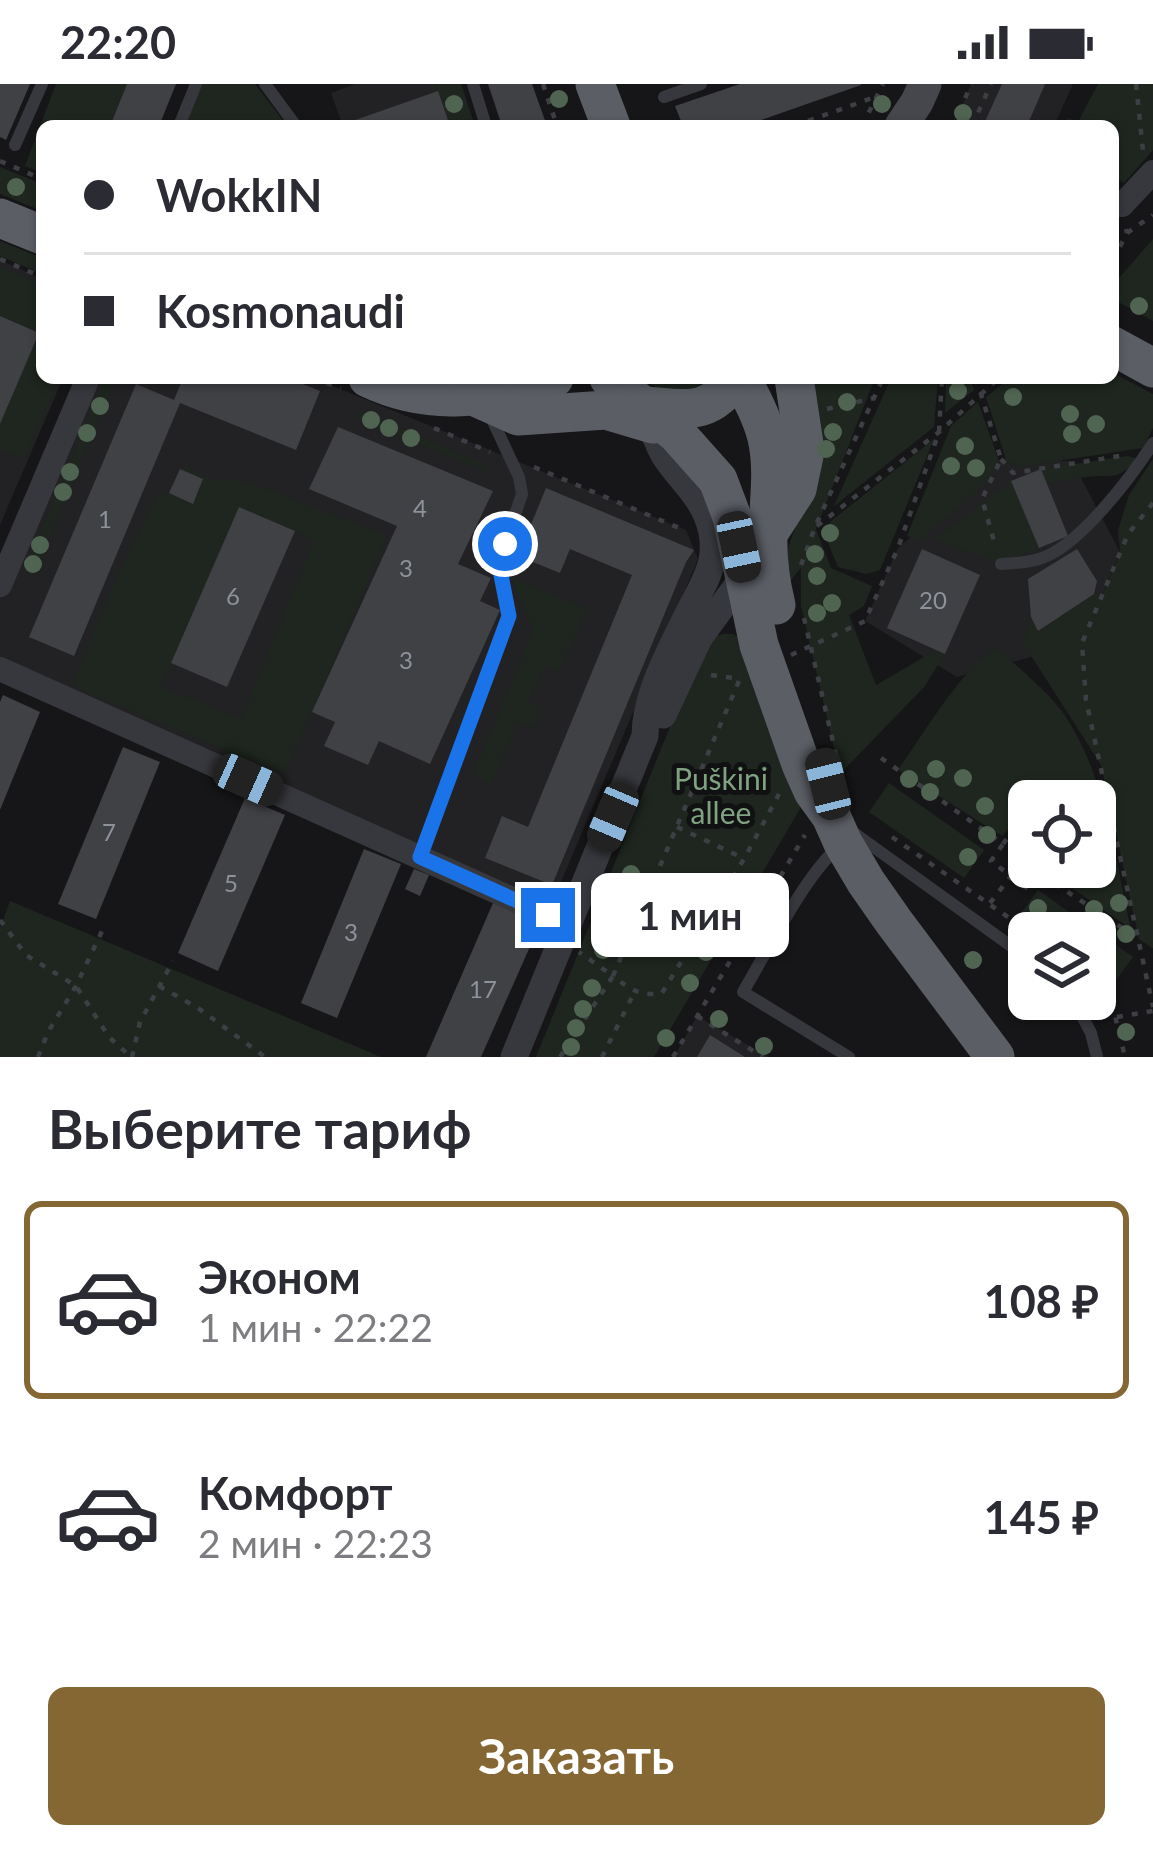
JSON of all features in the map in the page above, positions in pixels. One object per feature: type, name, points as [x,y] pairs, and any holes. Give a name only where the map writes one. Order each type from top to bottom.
[{"type":"highway","points":[[575,84],[588,120]]},
{"type":"highway","points":[[595,84],[609,120]]},
{"type":"highway","points":[[0,218],[36,233]]},
{"type":"highway","points":[[1119,349],[1153,368]]},
{"type":"highway","points":[[356,384],[420,395],[473,396],[534,384]]},
{"type":"highway","points":[[616,384],[718,480],[745,577],[777,662],[801,764],[827,830],[995,1057]]},
{"type":"highway","points":[[473,396],[518,416],[606,410],[657,421],[700,410],[733,384]]},
{"type":"highway","points":[[742,384],[768,440],[768,534],[777,662]]},
{"type":"highway","points":[[768,534],[797,490],[805,451],[795,384]]},
{"type":"street","points":[[1122,206],[1149,177]]},
{"type":"street","points":[[0,585],[85,384]]},
{"type":"street","points":[[645,736],[645,716],[686,616],[704,587],[712,559],[707,516],[664,455],[657,421]]},
{"type":"street","points":[[514,1057],[645,736],[659,721],[699,638],[745,577],[768,534]]},
{"type":"street","points":[[0,669],[420,857],[564,934]]},
{"type":"lane","points":[[15,145],[42,84]]},
{"type":"lane","points":[[181,120],[196,84]]},
{"type":"lane","points":[[265,84],[292,120]]},
{"type":"lane","points":[[473,84],[484,120]]},
{"type":"lane","points":[[664,97],[701,84]]},
{"type":"lane","points":[[420,857],[509,616],[500,570],[522,494],[491,417],[473,396]]},
{"type":"lane","points":[[1001,564],[1043,559],[1060,548],[1118,494],[1150,448]]},
{"type":"lane","points":[[827,830],[1008,946]]},
{"type":"lane","points":[[827,830],[826,859],[743,992],[849,1057]]},
{"type":"lane","points":[[1084,1020],[1097,1057]]},
{"type":"path","points":[[543,84],[555,120]]},
{"type":"path","points":[[865,120],[883,84]]},
{"type":"path","points":[[956,120],[971,84]]},
{"type":"path","points":[[975,120],[991,84]]},
{"type":"path","points":[[1136,84],[1149,177]]},
{"type":"path","points":[[811,120],[875,97]]},
{"type":"path","points":[[0,161],[36,176]]},
{"type":"path","points":[[1122,206],[1126,233]]},
{"type":"path","points":[[1119,248],[1126,233],[1153,215]]},
{"type":"path","points":[[0,260],[36,275]]},
{"type":"path","points":[[801,566],[880,384]]},
{"type":"path","points":[[685,670],[697,674],[777,662],[865,621],[898,548],[939,432],[943,384]]},
{"type":"path","points":[[978,384],[1001,459],[1013,472],[1150,448]]},
{"type":"path","points":[[815,527],[939,432],[992,384]]},
{"type":"path","points":[[428,425],[686,530],[689,538]]},
{"type":"path","points":[[1001,459],[982,499],[1001,564]]},
{"type":"path","points":[[1117,1018],[1153,1009],[1086,700],[1082,643],[1128,534],[1153,503]]},
{"type":"path","points":[[560,1057],[613,976],[677,827],[777,662],[801,607]]},
{"type":"path","points":[[777,662],[841,774]]},
{"type":"path","points":[[880,758],[1003,844]]},
{"type":"path","points":[[564,934],[634,992],[662,993],[788,779]]},
{"type":"path","points":[[677,827],[744,859]]},
{"type":"path","points":[[880,829],[1008,916]]},
{"type":"path","points":[[673,1057],[827,830]]},
{"type":"path","points":[[1008,837],[991,861],[1008,874]]},
{"type":"path","points":[[990,903],[1008,880]]},
{"type":"path","points":[[1067,888],[1139,938]]},
{"type":"path","points":[[0,920],[26,956],[76,986],[109,1037],[132,1057],[140,1022],[172,961]]},
{"type":"path","points":[[38,1057],[102,932]]},
{"type":"path","points":[[159,986],[265,1057]]},
{"type":"path","points":[[602,1057],[634,992]]},
{"type":"path","points":[[1116,1015],[1126,1057]]},
{"type":"path","points":[[698,1016],[763,1057]]},
{"type":"shaded area","points":[[355,84],[435,84],[448,120],[341,120],[331,93]]},
{"type":"shaded area","points":[[971,84],[1073,84],[1057,120],[956,120]]},
{"type":"shaded area","points":[[0,260],[36,276],[36,384],[60,384],[0,525]]},
{"type":"shaded area","points":[[85,384],[328,384],[686,530],[698,559],[547,915],[0,669],[0,585]]},
{"type":"shaded area","points":[[1001,459],[1072,461],[1120,552],[1082,643],[957,677],[865,621],[898,548]]},
{"type":"shaded area","points":[[697,1016],[769,1057],[674,1057]]},
{"type":"green space","points":[[56,84],[127,84],[112,120],[42,120]]},
{"type":"green space","points":[[199,84],[255,84],[282,120],[184,120]]},
{"type":"green space","points":[[435,84],[461,84],[473,120],[448,120]]},
{"type":"green space","points":[[1098,84],[1153,84],[1153,150],[1124,183],[1119,180],[1119,120],[1079,120]]},
{"type":"green space","points":[[36,137],[36,171],[25,166]]},
{"type":"green space","points":[[0,167],[36,182],[36,209],[0,194]]},
{"type":"green space","points":[[1153,239],[1153,321],[1119,302],[1119,278]]},
{"type":"green space","points":[[0,241],[36,256],[36,271],[0,256]]},
{"type":"green space","points":[[0,267],[36,282],[36,384],[56,384],[24,459],[0,450]]},
{"type":"green space","points":[[1119,376],[1153,394],[1153,428],[1143,448],[1017,467],[1007,463],[986,397],[1002,384],[1119,384]]},
{"type":"green space","points":[[103,384],[113,384],[35,572],[26,568]]},
{"type":"green space","points":[[652,384],[702,384],[677,392]]},
{"type":"green space","points":[[804,384],[873,384],[816,529],[831,568],[872,586],[864,606],[849,615],[876,685],[936,650],[945,654],[924,687],[840,774],[801,606],[801,568],[785,587],[788,549],[808,488]]},
{"type":"green space","points":[[888,384],[938,384],[934,427],[834,506]]},
{"type":"green space","points":[[946,384],[972,384],[974,390],[945,413]]},
{"type":"green space","points":[[978,402],[999,461],[986,483],[919,541],[907,536],[951,426]]},
{"type":"green space","points":[[359,411],[488,466],[487,471],[356,418]]},
{"type":"green space","points":[[934,439],[880,570],[866,574],[838,567],[828,543],[830,522]]},
{"type":"green space","points":[[1127,456],[1139,459],[1114,476],[1047,484],[1041,469]]},
{"type":"green space","points":[[1153,459],[1153,948],[1139,939],[1116,834],[1116,780],[1104,780],[1101,765],[1023,643],[1031,617],[1039,631],[1094,594],[1102,596],[1120,553],[1118,530],[1129,495]]},
{"type":"green space","points":[[183,465],[217,482],[225,478],[260,486],[387,536],[283,774],[78,689],[73,682],[157,495],[169,493],[193,503],[203,480],[180,469]],"holes":[[[239,507],[314,541],[241,719],[161,687]]]},
{"type":"green space","points":[[1011,481],[1039,548],[1001,564],[935,539]]},
{"type":"green space","points":[[511,577],[588,609],[558,672],[545,666],[528,700],[541,710],[534,728],[518,723],[490,785],[473,774],[533,631]]},
{"type":"green space","name":"Puškini allee","points":[[723,634],[741,639],[804,802],[654,1057],[536,1057],[702,648]]},
{"type":"green space","points":[[998,648],[1057,705],[1078,738],[1095,780],[1008,780],[1008,830],[1002,836],[898,770],[959,683]]},
{"type":"green space","points":[[889,783],[984,850],[964,878],[869,812]]},
{"type":"green space","points":[[1116,860],[1131,929],[1116,919],[1116,912],[1107,912],[1072,888],[1116,888]]},
{"type":"green space","points":[[1038,890],[1069,912],[1022,912]]},
{"type":"green space","points":[[10,901],[381,1057],[0,1057],[0,928]]},
{"type":"green space","points":[[1116,945],[1133,957],[1116,980]]},
{"type":"building","points":[[0,84],[30,84],[6,140],[0,137]]},
{"type":"building","points":[[127,84],[176,84],[161,120],[112,120]]},
{"type":"building","points":[[488,84],[532,84],[545,120],[500,120]]},
{"type":"building","points":[[740,84],[861,84],[761,120],[681,120],[675,106]]},
{"type":"building","points":[[1002,84],[1045,84],[1030,120],[986,120]]},
{"type":"building","points":[[438,91],[448,120],[355,120]]},
{"type":"building","points":[[0,316],[36,332],[36,340],[0,424]]},
{"type":"building","points":[[136,384],[174,400],[181,384],[303,384],[320,391],[296,450],[180,403],[74,656],[29,637]]},
{"type":"building","points":[[338,427],[493,491],[458,564],[491,578],[480,601],[500,610],[430,764],[379,741],[368,765],[324,746],[335,722],[312,712],[397,526],[309,489]]},
{"type":"building","points":[[180,469],[203,479],[193,504],[169,493]]},
{"type":"building","points":[[1041,469],[1068,536],[1039,548],[1011,481]]},
{"type":"building","points":[[546,488],[694,550],[552,885],[485,858],[502,816],[528,827],[632,575],[570,549],[560,573],[518,556]]},
{"type":"building","points":[[239,507],[295,531],[227,687],[171,663]]},
{"type":"building","points":[[922,549],[980,575],[945,654],[887,628]]},
{"type":"building","points":[[1077,549],[1097,581],[1094,594],[1038,631],[1031,617],[1028,579]]},
{"type":"building","points":[[3,695],[40,712],[0,810],[0,702]]},
{"type":"building","points":[[123,747],[160,762],[96,919],[58,904]]},
{"type":"building","points":[[245,798],[285,815],[218,971],[178,953]]},
{"type":"building","points":[[364,849],[401,864],[337,1018],[301,1003]]},
{"type":"building","points":[[414,869],[429,875],[420,896],[405,889]]},
{"type":"building","points":[[493,903],[540,924],[481,1057],[426,1057]]},
{"type":"building","points":[[710,1035],[745,1057],[697,1057]]},
{"type":"route","points":[[505,544],[500,570],[509,616],[420,857],[548,915]]}]
